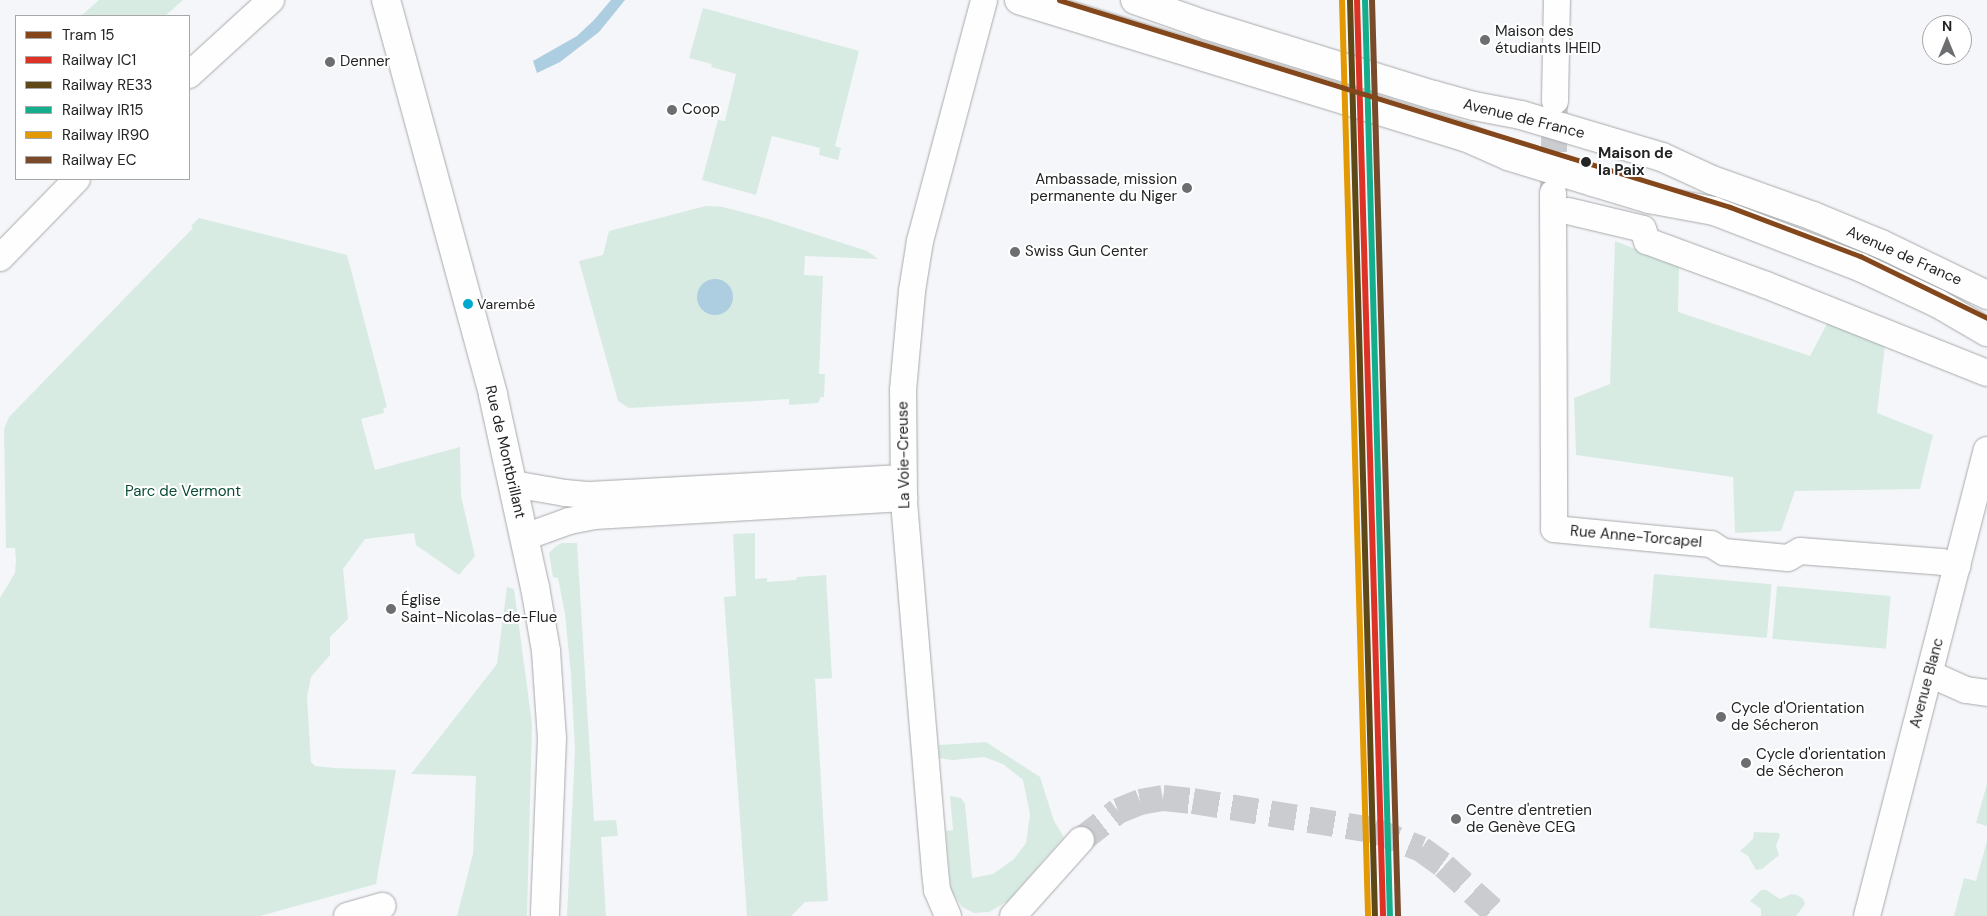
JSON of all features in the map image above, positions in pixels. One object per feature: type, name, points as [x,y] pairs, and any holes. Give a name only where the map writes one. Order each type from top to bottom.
[{"type":"main road","name":"Rue de Montbrillant","points":[[386,0],[490,386],[525,537],[546,652],[552,738],[546,916]]},
{"type":"main road","name":"Avenue de France","points":[[1019,0],[1200,54],[1465,137],[1508,156],[1656,200],[1714,212],[1860,266],[1937,303],[1987,332]]},
{"type":"main road","name":"Avenue de France","points":[[1135,0],[1206,25],[1474,106],[1521,115],[1662,158],[1712,180],[1813,216],[1881,244],[1986,301]]},
{"type":"street","points":[[190,74],[271,0]]},
{"type":"street","name":"La Voie-Creuse","points":[[948,916],[937,890],[903,488],[903,390],[916,262],[936,177],[984,0]]},
{"type":"street","points":[[1555,101],[1557,0]]},
{"type":"street","points":[[0,258],[76,180]]},
{"type":"street","name":"Rue Anne-Torcapel","points":[[1957,566],[1942,562],[1800,551],[1788,558],[1724,552],[1711,544],[1554,529],[1560,202],[1643,229],[1648,241],[1766,285],[1987,374]]},
{"type":"street","name":"Avenue Blanc","points":[[1867,916],[1987,450]]},
{"type":"street","points":[[513,484],[565,494],[604,505],[903,488]]},
{"type":"street","points":[[525,537],[569,521],[604,505]]},
{"type":"street","points":[[1930,674],[1966,690],[1987,693]]},
{"type":"street","points":[[1013,916],[1081,840]]},
{"type":"street","points":[[347,916],[383,906]]},
{"type":"green space","points":[[99,0],[183,0],[166,15],[82,15]]},
{"type":"green space","points":[[703,8],[859,51],[835,146],[841,148],[838,160],[819,155],[820,148],[772,136],[756,195],[702,180],[718,120],[725,121],[736,74],[711,67],[712,64],[689,58]]},
{"type":"green space","points":[[706,206],[723,207],[765,218],[867,251],[878,259],[805,256],[804,275],[823,276],[819,374],[825,374],[824,397],[821,397],[818,403],[789,405],[789,399],[629,408],[618,401],[579,261],[603,255],[609,231]]},
{"type":"green space","name":"Parc de Vermont","points":[[199,218],[347,255],[387,407],[383,409],[384,413],[361,419],[375,470],[460,447],[461,496],[475,556],[459,575],[416,545],[414,533],[365,539],[343,569],[348,619],[330,637],[330,655],[311,677],[307,697],[311,762],[315,766],[334,768],[396,770],[376,884],[260,916],[0,916],[0,598],[15,573],[16,560],[15,548],[6,548],[4,429],[9,417],[193,228],[191,226]]},
{"type":"green space","points":[[1615,241],[1679,266],[1678,312],[1810,356],[1828,322],[1885,345],[1877,413],[1933,435],[1920,489],[1795,491],[1781,531],[1735,533],[1733,477],[1576,455],[1574,398],[1610,384]]},
{"type":"green space","points":[[755,533],[755,579],[767,578],[767,582],[826,575],[832,678],[815,679],[828,901],[805,902],[791,916],[747,916],[724,597],[736,596],[733,534]]},
{"type":"green space","points":[[561,543],[577,543],[594,821],[616,820],[618,836],[601,837],[606,916],[567,916],[575,750],[571,675],[565,614],[558,578],[553,577],[549,553]]},
{"type":"green space","points":[[1654,574],[1772,584],[1767,638],[1649,628]]},
{"type":"green space","points":[[1777,586],[1891,596],[1886,649],[1772,639]]},
{"type":"green space","points":[[507,587],[514,589],[532,724],[527,916],[457,916],[473,854],[476,776],[411,774],[497,664]]},
{"type":"green space","points":[[986,742],[1040,777],[1054,821],[1064,837],[1008,901],[989,912],[974,913],[962,907],[951,890],[946,831],[953,830],[950,796],[961,798],[965,804],[972,878],[993,874],[1014,859],[1026,843],[1030,814],[1023,780],[1003,764],[984,757],[952,760],[939,758],[939,745]]},
{"type":"green space","points":[[1987,784],[1987,826],[1976,823]]},
{"type":"green space","points":[[1754,832],[1779,833],[1780,835],[1776,846],[1779,855],[1762,869],[1756,870],[1748,856],[1740,851],[1753,839]]},
{"type":"green space","points":[[1987,841],[1987,916],[1954,916],[1964,878],[1976,881]]},
{"type":"green space","points":[[1761,890],[1766,890],[1780,899],[1791,894],[1797,895],[1803,899],[1805,904],[1796,916],[1761,916],[1761,909],[1750,901]]},
{"type":"water","points":[[611,0],[625,0],[599,32],[560,62],[537,73],[533,61],[577,36]]},
{"type":"water","points":[[715,279],[727,285],[733,297],[727,309],[715,315],[703,309],[697,297],[703,285]]},
{"type":"tunnel","points":[[1553,191],[1555,105]]},
{"type":"tunnel","points":[[1081,840],[1118,811],[1140,802],[1163,798],[1193,801],[1373,830],[1421,849],[1444,866],[1499,916]]},
{"type":"tram line","name":"15","points":[[1059,0],[1730,207],[1860,256],[1987,318]]},
{"type":"rail line","name":"IR90","points":[[1342,0],[1368,916]]},
{"type":"rail line","name":"RE33","points":[[1350,0],[1375,916]]},
{"type":"rail line","name":"IC1","points":[[1357,0],[1383,916]]},
{"type":"rail line","name":"IR15","points":[[1365,0],[1390,916]]},
{"type":"rail line","name":"EC","points":[[1372,0],[1398,916]]},
{"type":"place","name":"Maison des étudiants IHEID","points":[[1485,40]]},
{"type":"place","name":"Denner","points":[[330,62]]},
{"type":"place","name":"Coop","points":[[672,110]]},
{"type":"place","name":"Maison de la Paix","points":[[1586,162]]},
{"type":"place","name":"Ambassade, mission permanente du Niger","points":[[1187,188]]},
{"type":"place","name":"Swiss Gun Center","points":[[1015,252]]},
{"type":"place","name":"Varembé","points":[[468,304]]},
{"type":"place","name":"Église Saint-Nicolas-de-Flue","points":[[391,609]]},
{"type":"place","name":"Cycle d'Orientation de Sécheron","points":[[1721,717]]},
{"type":"place","name":"Cycle d'orientation de Sécheron","points":[[1746,763]]},
{"type":"place","name":"Centre d'entretien de Genève CEG","points":[[1456,819]]}]
